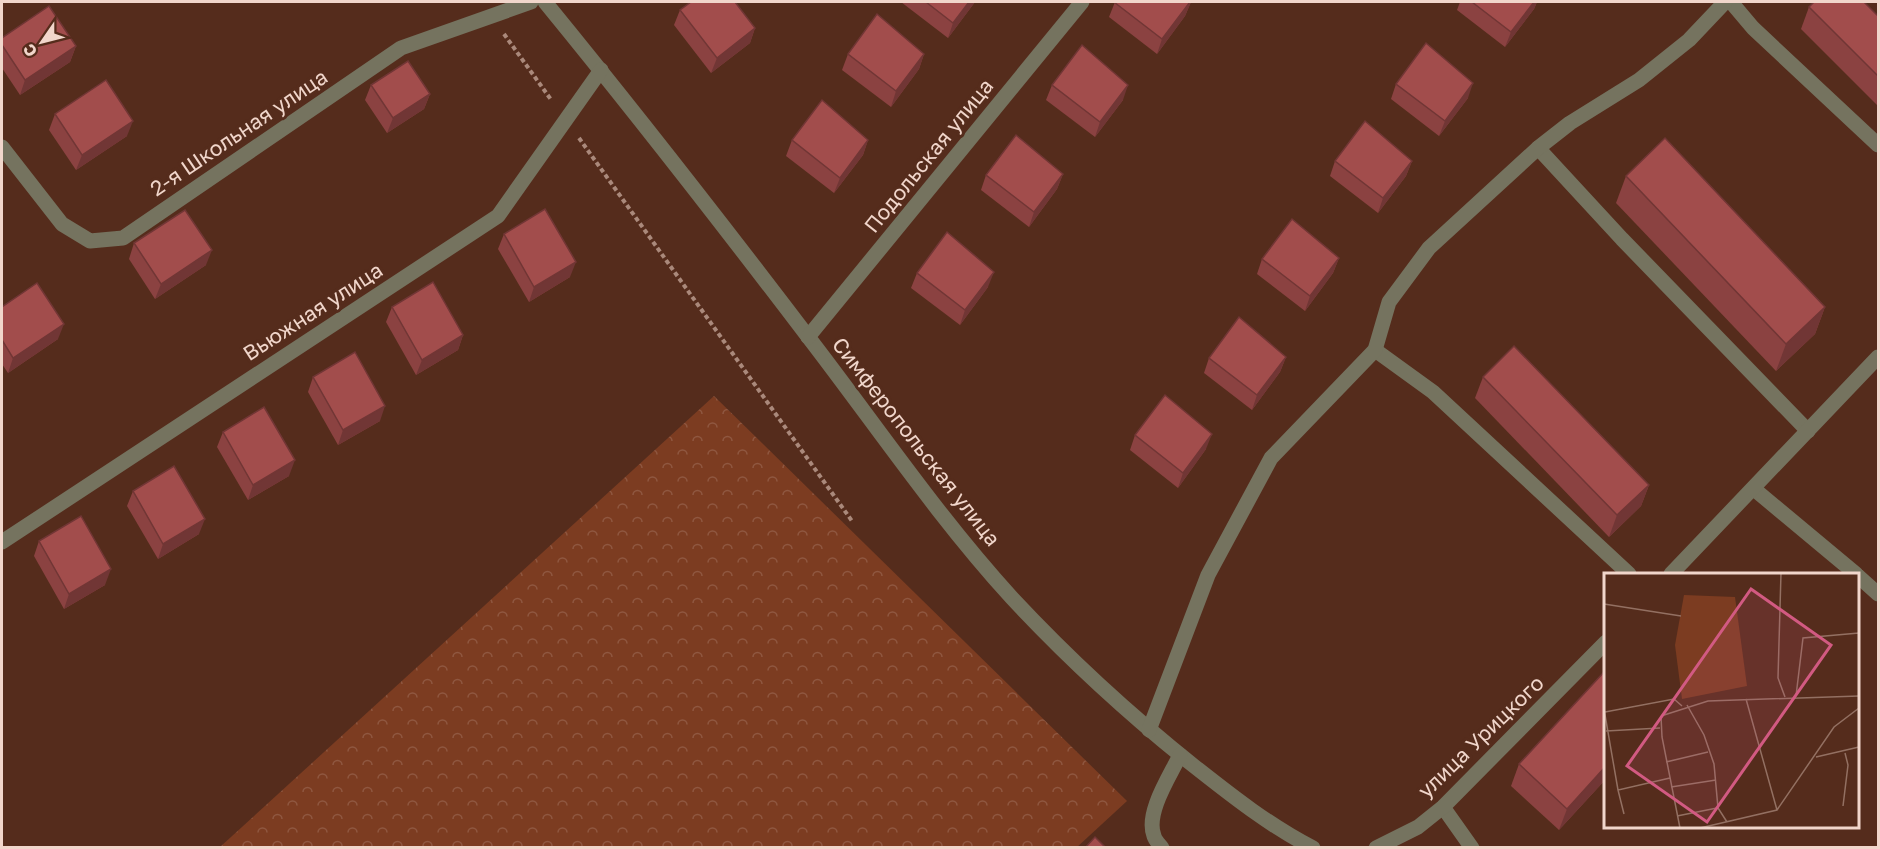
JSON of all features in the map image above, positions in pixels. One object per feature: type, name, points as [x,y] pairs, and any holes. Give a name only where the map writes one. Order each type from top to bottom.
[{"type":"street","name":"2-я Школьная улица","points":[[2,147],[62,224],[90,241],[123,238],[400,48],[531,2]]},
{"type":"street","name":"Симферопольская улица","points":[[545,2],[601,70],[808,336],[954,529],[1011,597],[1070,657],[1149,730],[1235,798],[1283,832],[1313,848]]},
{"type":"street","name":"Подольская улица","points":[[808,336],[1082,2]]},
{"type":"street","points":[[1149,730],[1208,575],[1271,458],[1375,350],[1389,302],[1429,248],[1538,148],[1570,123],[1639,80],[1689,40],[1725,2]]},
{"type":"street","points":[[1731,2],[1753,28],[1878,145]]},
{"type":"street","name":"Вьюжная улица","points":[[2,542],[498,216],[601,70]]},
{"type":"street","points":[[1538,148],[1622,239],[1808,431]]},
{"type":"street","points":[[1375,350],[1433,392],[1628,573]]},
{"type":"street","points":[[1672,573],[1878,357]]},
{"type":"street","points":[[1754,489],[1855,573]]},
{"type":"street","points":[[1859,577],[1878,594]]},
{"type":"street","name":"улица Урицкого","points":[[1376,848],[1418,826],[1443,807],[1604,643]]},
{"type":"street","points":[[1162,848],[1154,836],[1153,812],[1180,755]]},
{"type":"street","points":[[1443,807],[1472,848]]},
{"type":"path","points":[[491,16],[852,521]]},
{"type":"green space","points":[[714,396],[1127,801],[1076,848],[220,847]]},
{"type":"building","points":[[691,2],[735,2],[755,28],[717,58],[680,10]]},
{"type":"building","points":[[926,2],[969,2],[953,23]]},
{"type":"building","points":[[1114,2],[1190,2],[1162,39]]},
{"type":"building","points":[[1472,2],[1534,2],[1511,32]]},
{"type":"building","points":[[1814,2],[1864,2],[1878,16],[1878,76],[1809,7]]},
{"type":"building","points":[[49,6],[76,46],[25,80],[2,45],[2,38]]},
{"type":"building","points":[[877,14],[924,54],[896,91],[848,54]]},
{"type":"building","points":[[1426,43],[1473,83],[1445,121],[1396,84]]},
{"type":"building","points":[[1082,45],[1128,85],[1100,122],[1052,85]]},
{"type":"building","points":[[408,61],[430,94],[393,118],[371,85]]},
{"type":"building","points":[[106,80],[133,121],[82,155],[55,114]]},
{"type":"building","points":[[822,100],[868,140],[840,178],[792,140]]},
{"type":"building","points":[[1365,121],[1412,161],[1383,198],[1335,161]]},
{"type":"building","points":[[1016,135],[1063,174],[1034,212],[986,175]]},
{"type":"building","points":[[1665,138],[1825,307],[1786,344],[1626,176]]},
{"type":"building","points":[[545,209],[576,262],[534,287],[504,234]]},
{"type":"building","points":[[185,210],[212,250],[161,284],[134,243]]},
{"type":"building","points":[[1292,219],[1339,258],[1310,296],[1262,259]]},
{"type":"building","points":[[947,232],[994,272],[965,310],[917,273]]},
{"type":"building","points":[[433,282],[463,335],[422,360],[392,307]]},
{"type":"building","points":[[37,283],[64,324],[13,358],[2,340],[2,307]]},
{"type":"building","points":[[1239,317],[1286,357],[1257,395],[1209,358]]},
{"type":"building","points":[[1514,346],[1649,485],[1617,515],[1483,377]]},
{"type":"building","points":[[355,352],[385,406],[343,430],[313,377]]},
{"type":"building","points":[[1165,395],[1212,434],[1183,473],[1135,435]]},
{"type":"building","points":[[264,407],[295,460],[253,485],[223,432]]},
{"type":"building","points":[[174,466],[205,519],[163,544],[133,491]]},
{"type":"building","points":[[81,516],[111,569],[69,594],[39,541]]},
{"type":"building","points":[[1604,672],[1604,768],[1567,809],[1519,764]]},
{"type":"building","points":[[1095,837],[1106,848],[1085,848]]}]
